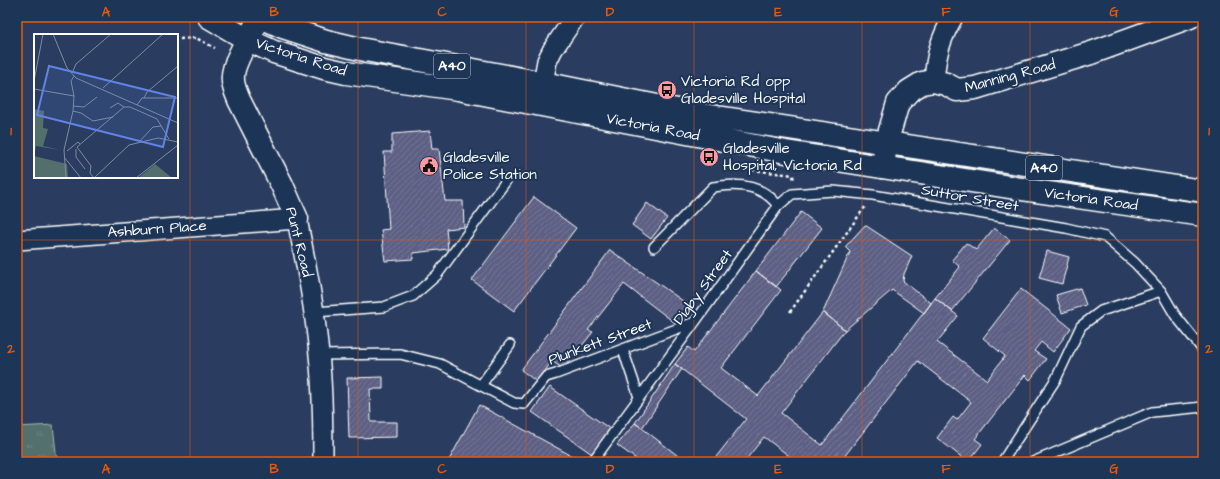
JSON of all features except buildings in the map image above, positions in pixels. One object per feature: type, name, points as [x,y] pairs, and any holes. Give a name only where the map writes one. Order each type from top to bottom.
[{"type":"main road","name":"Victoria Road","points":[[209,17],[248,40],[282,54],[324,68],[346,73],[450,87],[761,148],[1028,190],[1203,215]]},
{"type":"main road","name":"Victoria Road","points":[[260,17],[283,27],[346,46],[697,114],[886,144],[1203,191]]},
{"type":"main road","name":"Punt Road","points":[[260,17],[235,66],[232,76],[239,100],[282,185],[297,219]]},
{"type":"main road","name":"Manning Road","points":[[934,81],[946,84],[957,90],[975,88],[1091,53],[1190,17]]},
{"type":"main road","points":[[883,167],[886,144],[898,103],[909,91],[922,83],[934,81]]},
{"type":"street","points":[[543,84],[547,62],[575,17]]},
{"type":"street","points":[[934,81],[936,58],[942,39],[953,17]]},
{"type":"street","name":"Ashburn Place","points":[[17,240],[297,219]]},
{"type":"street","name":"Punt Road","points":[[297,219],[306,263],[320,355],[323,462]]},
{"type":"lane","points":[[314,312],[384,307],[413,296],[437,275],[506,181]]},
{"type":"lane","points":[[654,247],[713,187],[723,185],[759,189],[773,198],[778,206]]},
{"type":"lane","name":"Suttor Street","points":[[778,206],[792,194],[833,191],[873,195],[1066,228],[1105,237],[1135,263],[1161,291],[1175,315],[1203,350]]},
{"type":"lane","name":"Digby Street","points":[[592,462],[778,206]]},
{"type":"lane","points":[[1002,462],[1056,379],[1081,326],[1101,311],[1161,291]]},
{"type":"lane","name":"Plunkett Street","points":[[320,355],[400,354],[440,364],[514,403],[524,404],[546,377],[623,350],[695,322]]},
{"type":"lane","points":[[481,385],[510,345]]},
{"type":"lane","points":[[623,350],[639,397]]},
{"type":"lane","points":[[1033,462],[1152,412],[1203,407]]},
{"type":"path","points":[[180,39],[196,38],[215,48]]},
{"type":"path","points":[[752,170],[794,175],[795,186],[802,193]]},
{"type":"path","points":[[790,312],[873,195]]},
{"type":"green space","points":[[53,425],[57,462],[17,462],[17,427]]},
{"type":"place","name":"Victoria Rd opp Gladesville Hospital","points":[[667,90]]},
{"type":"place","name":"Gladesville Hospital, Victoria Rd","points":[[709,157]]},
{"type":"place","name":"Gladesville Police Station","points":[[429,166]]}]
